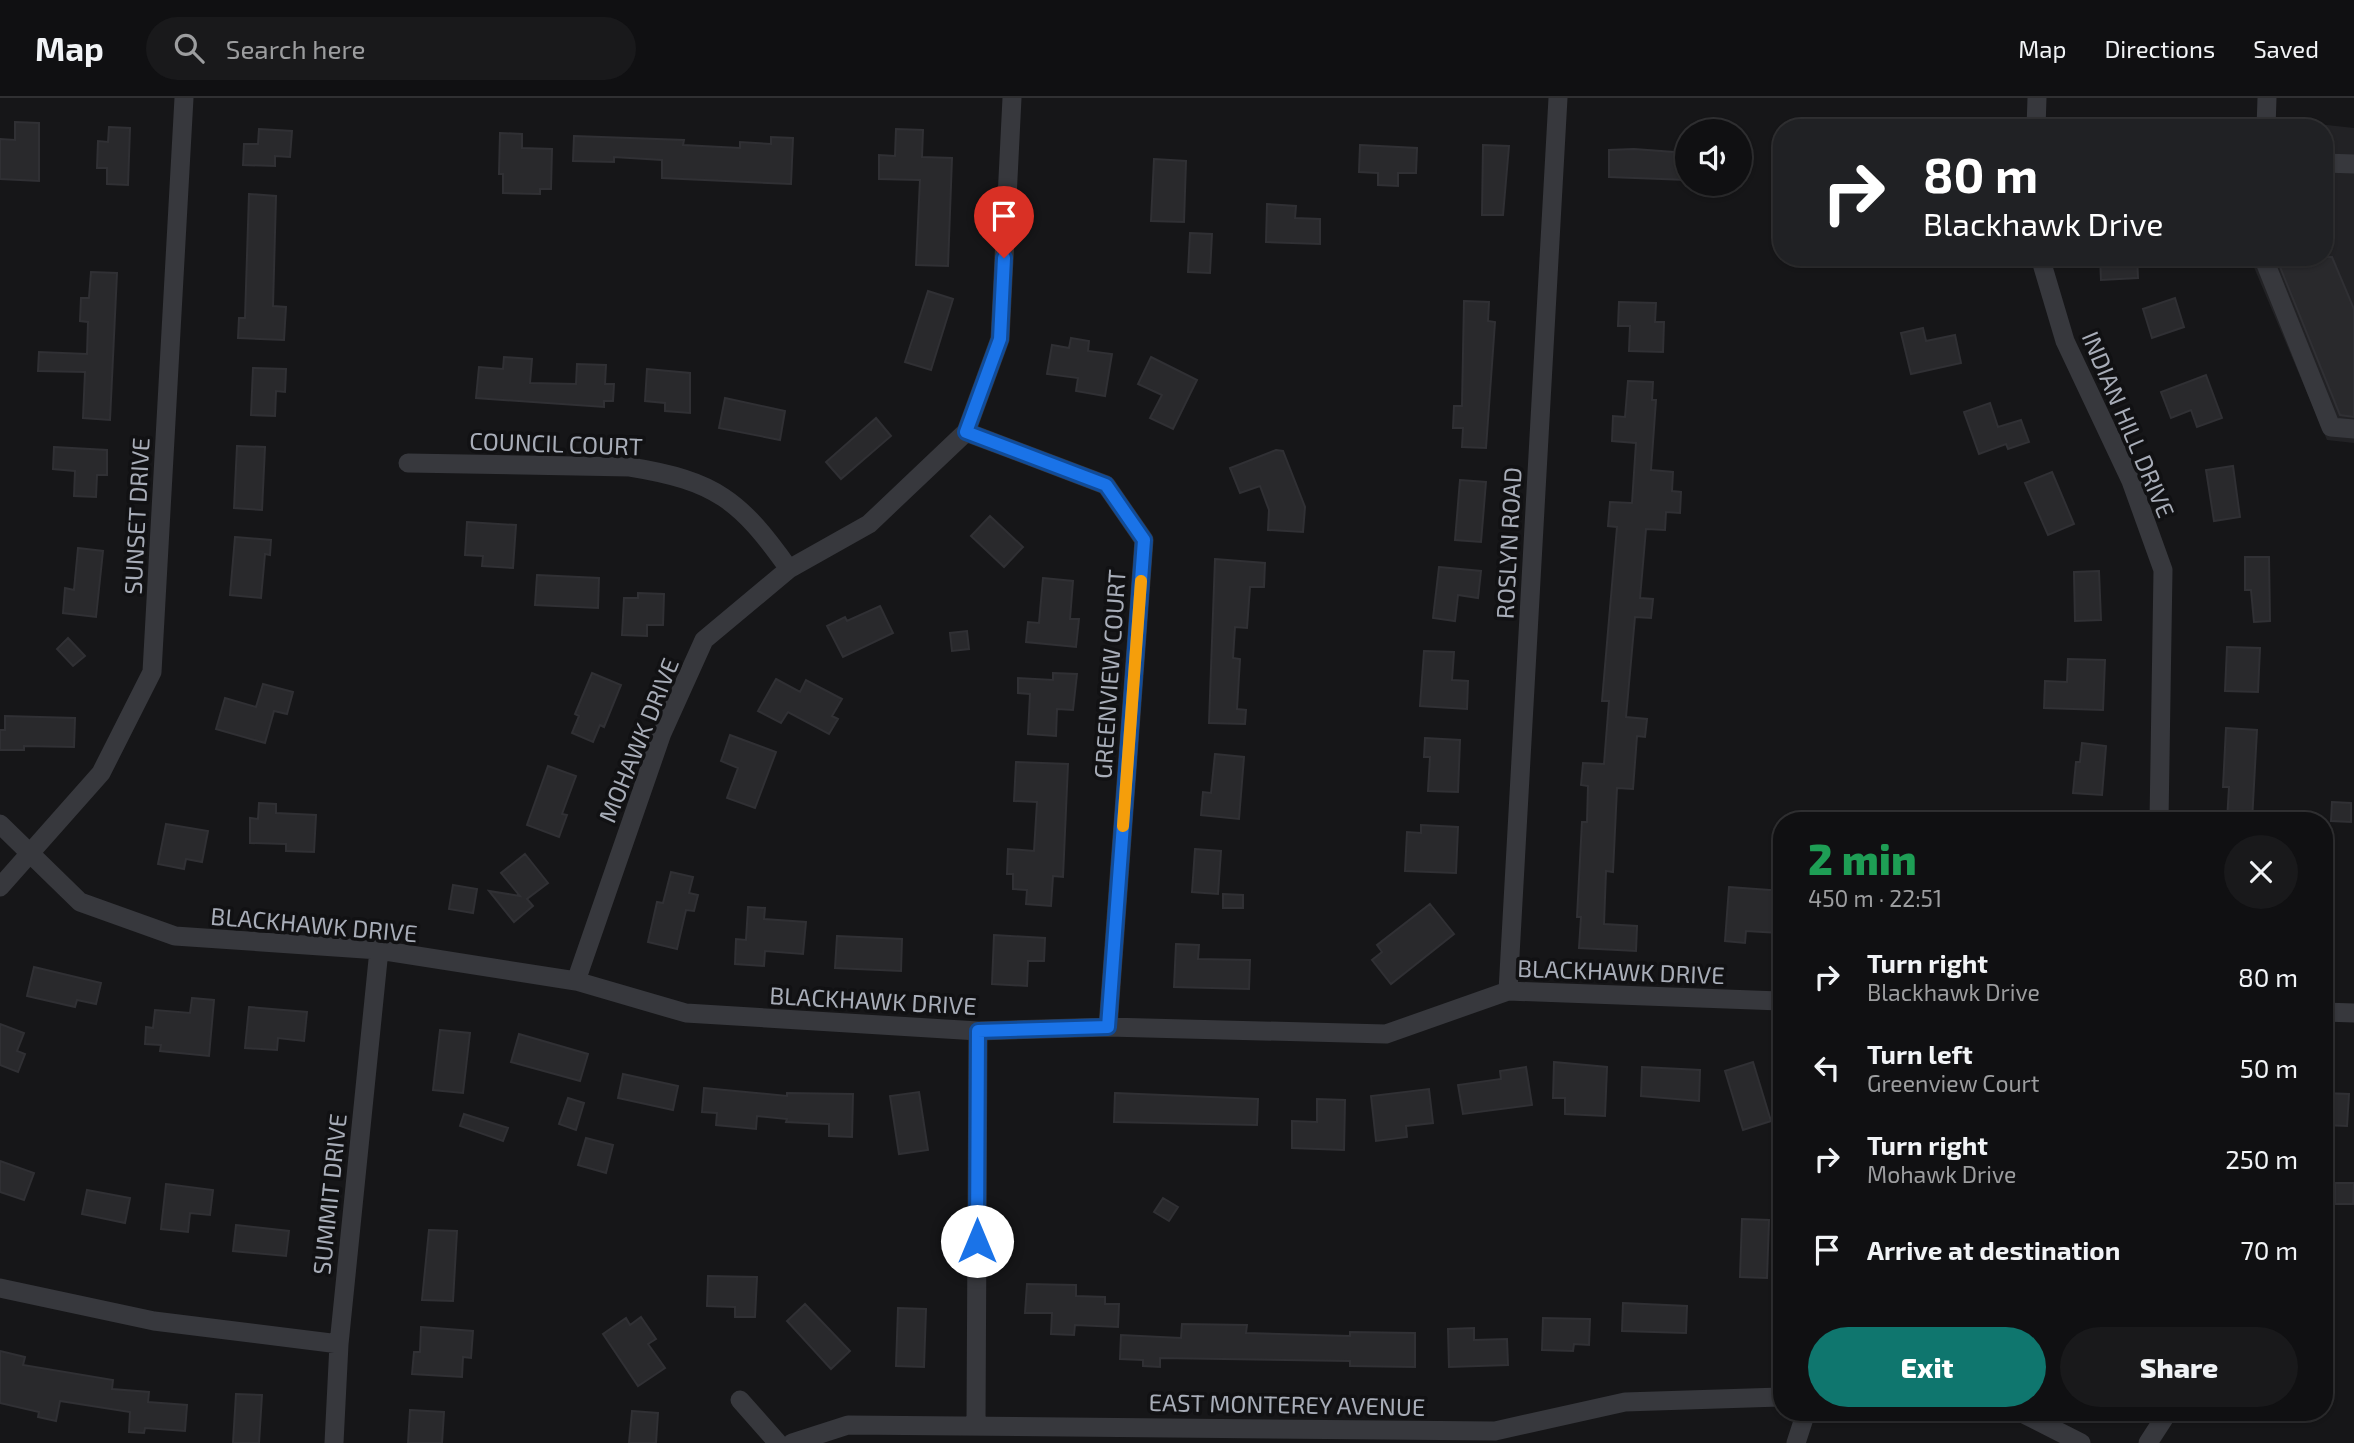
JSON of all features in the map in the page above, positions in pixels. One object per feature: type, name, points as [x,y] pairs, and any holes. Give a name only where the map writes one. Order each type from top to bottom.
[{"type":"street","name":"SUNSET DRIVE","points":[[0,887],[101,773],[152,672],[184,98]]},
{"type":"street","name":"MOHAWK DRIVE","points":[[576,981],[662,733],[704,640],[789,569],[869,524],[966,432],[1000,339],[1013,98]]},
{"type":"street","name":"ROSLYN ROAD","points":[[1508,991],[1558,98]]},
{"type":"street","points":[[2036,119],[2037,98]]},
{"type":"street","points":[[2266,119],[2267,98]]},
{"type":"street","points":[[2333,163],[2354,164]]},
{"type":"street","name":"INDIAN HILL DRIVE","points":[[2043,266],[2065,341],[2131,481],[2162,570],[2158,812]]},
{"type":"street","points":[[2267,266],[2331,427],[2354,429]]},
{"type":"street","name":"GREENVIEW COURT","points":[[966,432],[1106,485],[1144,540],[1108,1027]]},
{"type":"street","name":"COUNCIL COURT","points":[[408,463],[630,467],[652,471],[718,492],[740,507],[789,569]]},
{"type":"street","name":"BLACKHAWK DRIVE","points":[[0,824],[80,902],[175,936],[379,950],[576,981],[686,1013],[978,1031],[1108,1027],[1386,1034],[1508,991],[1773,1001]]},
{"type":"street","name":"SUMMIT DRIVE","points":[[334,1443],[339,1344],[379,950]]},
{"type":"street","points":[[2333,1012],[2354,1013]]},
{"type":"street","points":[[976,1425],[978,1031]]},
{"type":"street","points":[[0,1288],[154,1321],[339,1344]]},
{"type":"street","name":"EAST MONTEREY AVENUE","points":[[792,1443],[848,1426],[1495,1431],[1625,1402],[1773,1397]]},
{"type":"street","points":[[740,1400],[778,1443]]},
{"type":"street","points":[[1796,1443],[1803,1421]]},
{"type":"street","points":[[2038,1421],[2081,1443]]},
{"type":"street","points":[[2148,1443],[2162,1421]]},
{"type":"shaded area","points":[[2333,126],[2354,128],[2354,443],[2327,440],[2253,266],[2333,266]]},
{"type":"building","points":[[15,122],[39,123],[39,181],[0,179],[0,139],[15,140]]},
{"type":"building","points":[[109,127],[130,128],[128,185],[107,184],[107,168],[97,168],[98,141],[108,142]]},
{"type":"building","points":[[259,129],[292,131],[290,157],[275,156],[275,166],[243,165],[244,144],[258,144]]},
{"type":"building","points":[[896,129],[923,130],[922,157],[952,158],[948,266],[916,265],[920,180],[879,179],[879,155],[895,156]]},
{"type":"building","points":[[500,133],[522,134],[522,148],[552,149],[551,189],[540,189],[540,194],[503,193],[503,174],[499,174]]},
{"type":"building","points":[[574,136],[684,140],[683,145],[740,148],[740,142],[771,144],[771,137],[793,138],[791,184],[662,178],[662,160],[614,157],[614,162],[573,161]]},
{"type":"building","points":[[1360,145],[1417,148],[1416,173],[1398,173],[1398,186],[1378,185],[1378,173],[1359,172]]},
{"type":"building","points":[[1483,145],[1509,146],[1503,215],[1482,215]]},
{"type":"building","points":[[1609,150],[1675,152],[1675,180],[1609,177]]},
{"type":"building","points":[[1154,159],[1186,161],[1184,222],[1151,221]]},
{"type":"building","points":[[249,194],[276,196],[273,306],[286,307],[284,340],[238,338],[239,318],[245,318]]},
{"type":"building","points":[[1267,204],[1296,206],[1295,218],[1320,219],[1320,244],[1266,242]]},
{"type":"building","points":[[1190,233],[1212,234],[1210,273],[1188,272]]},
{"type":"building","points":[[2333,259],[2354,309],[2354,417],[2340,415],[2280,266],[2333,266]]},
{"type":"building","points":[[2100,266],[2137,266],[2138,278],[2101,280]]},
{"type":"building","points":[[91,272],[117,273],[110,420],[83,418],[85,372],[38,371],[39,352],[87,354],[88,322],[80,321],[81,298],[89,298]]},
{"type":"building","points":[[928,291],[953,299],[931,370],[905,362]]},
{"type":"building","points":[[2175,298],[2184,327],[2152,338],[2143,309]]},
{"type":"building","points":[[1464,301],[1489,302],[1488,321],[1495,322],[1486,448],[1462,447],[1463,428],[1453,428],[1454,406],[1462,406]]},
{"type":"building","points":[[1619,302],[1656,303],[1655,322],[1664,322],[1663,352],[1629,351],[1630,326],[1618,326]]},
{"type":"building","points":[[1923,328],[1926,341],[1955,335],[1961,363],[1911,374],[1901,333]]},
{"type":"building","points":[[1071,338],[1089,341],[1088,351],[1112,354],[1105,396],[1076,391],[1078,378],[1047,374],[1052,345],[1069,348]]},
{"type":"building","points":[[504,357],[532,359],[530,383],[576,384],[577,364],[606,365],[605,384],[614,384],[613,401],[604,401],[604,407],[476,398],[479,367],[503,369]]},
{"type":"building","points":[[1151,357],[1197,380],[1173,429],[1150,418],[1162,395],[1138,384]]},
{"type":"building","points":[[253,368],[286,369],[285,392],[276,391],[275,416],[251,415]]},
{"type":"building","points":[[647,369],[690,373],[690,413],[665,411],[665,403],[645,401]]},
{"type":"building","points":[[2206,375],[2222,418],[2197,427],[2191,410],[2171,418],[2161,392]]},
{"type":"building","points":[[1628,381],[1653,382],[1652,400],[1656,400],[1651,470],[1673,472],[1672,491],[1681,492],[1680,513],[1666,512],[1665,530],[1646,529],[1640,598],[1653,599],[1651,618],[1635,617],[1626,717],[1647,719],[1645,737],[1637,736],[1633,789],[1617,788],[1613,872],[1606,871],[1604,924],[1637,926],[1636,951],[1579,948],[1581,917],[1577,917],[1582,822],[1587,822],[1588,786],[1581,785],[1583,763],[1604,764],[1609,701],[1602,701],[1617,527],[1608,526],[1610,502],[1632,503],[1636,443],[1612,441],[1613,416],[1625,417]]},
{"type":"building","points":[[725,398],[785,411],[780,440],[719,428]]},
{"type":"building","points":[[1990,403],[1998,427],[2021,420],[2029,442],[2008,449],[2006,444],[1979,454],[1964,412]]},
{"type":"building","points":[[876,418],[891,436],[841,479],[826,462]]},
{"type":"building","points":[[237,446],[265,447],[262,510],[234,508]]},
{"type":"building","points":[[54,447],[107,450],[107,475],[97,475],[96,497],[74,496],[75,471],[53,469]]},
{"type":"building","points":[[1276,450],[1283,451],[1305,507],[1303,532],[1268,530],[1269,510],[1260,486],[1240,493],[1230,468]]},
{"type":"building","points":[[2233,466],[2240,517],[2214,521],[2206,470]]},
{"type":"building","points":[[2052,472],[2074,524],[2048,535],[2025,483]]},
{"type":"building","points":[[1460,480],[1486,482],[1481,542],[1455,540]]},
{"type":"building","points":[[990,516],[1023,547],[1004,567],[971,536]]},
{"type":"building","points":[[467,522],[516,525],[513,568],[482,566],[483,556],[465,555]]},
{"type":"building","points":[[235,537],[271,540],[270,555],[265,554],[261,598],[230,595]]},
{"type":"building","points":[[78,548],[103,551],[96,617],[63,613],[65,588],[74,590]]},
{"type":"building","points":[[2245,557],[2269,557],[2270,621],[2254,622],[2251,590],[2245,590]]},
{"type":"building","points":[[1215,559],[1265,563],[1264,587],[1250,587],[1247,628],[1235,627],[1233,658],[1240,659],[1237,709],[1246,710],[1245,724],[1209,723]]},
{"type":"building","points":[[1439,567],[1481,571],[1478,598],[1458,595],[1455,621],[1433,618]]},
{"type":"building","points":[[2099,571],[2101,620],[2075,621],[2074,572]]},
{"type":"building","points":[[537,575],[599,578],[598,608],[535,605]]},
{"type":"building","points":[[1043,578],[1073,581],[1070,619],[1079,619],[1076,647],[1026,642],[1028,622],[1039,623]]},
{"type":"building","points":[[638,593],[664,594],[663,625],[647,625],[647,636],[622,635],[624,598],[638,598]]},
{"type":"building","points":[[880,606],[893,633],[843,657],[827,626],[845,617],[847,621]]},
{"type":"building","points":[[967,631],[969,649],[952,651],[950,633]]},
{"type":"building","points":[[68,638],[85,656],[73,666],[57,649]]},
{"type":"building","points":[[2227,647],[2260,648],[2258,692],[2225,691]]},
{"type":"building","points":[[1424,651],[1454,652],[1452,680],[1468,681],[1467,709],[1420,706]]},
{"type":"building","points":[[2068,659],[2105,660],[2103,710],[2044,708],[2045,681],[2067,682]]},
{"type":"building","points":[[592,673],[621,685],[604,727],[600,725],[593,742],[572,733],[579,716],[575,714]]},
{"type":"building","points":[[1053,673],[1077,674],[1073,710],[1057,709],[1056,736],[1028,734],[1030,694],[1018,693],[1018,678],[1053,680]]},
{"type":"building","points":[[776,679],[800,692],[806,680],[842,699],[832,716],[838,719],[829,734],[788,712],[781,723],[758,711]]},
{"type":"building","points":[[263,684],[293,692],[287,714],[274,711],[265,743],[216,729],[225,698],[256,707]]},
{"type":"building","points":[[5,716],[75,718],[74,747],[24,746],[24,750],[0,750],[0,730],[5,730]]},
{"type":"building","points":[[2226,728],[2257,730],[2252,812],[2228,812],[2229,787],[2223,787]]},
{"type":"building","points":[[730,735],[776,752],[755,808],[727,798],[738,768],[721,761]]},
{"type":"building","points":[[1425,738],[1460,740],[1458,792],[1428,791],[1430,757],[1424,757]]},
{"type":"building","points":[[2082,743],[2106,746],[2102,795],[2073,793],[2076,762],[2080,762]]},
{"type":"building","points":[[1215,754],[1244,757],[1239,819],[1201,815],[1203,792],[1211,793]]},
{"type":"building","points":[[1016,762],[1068,764],[1063,877],[1053,876],[1051,906],[1026,904],[1027,890],[1013,889],[1013,874],[1007,874],[1008,849],[1034,851],[1037,802],[1014,801]]},
{"type":"building","points":[[548,766],[576,776],[562,814],[567,815],[559,837],[527,825]]},
{"type":"building","points":[[2332,802],[2351,803],[2351,822],[2333,821]]},
{"type":"building","points":[[259,803],[276,804],[276,813],[316,815],[314,852],[286,851],[286,844],[250,843],[250,818],[258,819]]},
{"type":"building","points":[[166,824],[208,831],[202,862],[186,859],[184,869],[158,864]]},
{"type":"building","points":[[1421,825],[1458,827],[1456,873],[1405,871],[1407,832],[1421,833]]},
{"type":"building","points":[[1195,849],[1221,851],[1218,894],[1192,892]]},
{"type":"building","points":[[525,854],[548,883],[527,899],[533,906],[514,922],[489,891],[520,896],[501,873]]},
{"type":"building","points":[[671,872],[693,877],[689,893],[698,895],[694,911],[686,910],[677,949],[648,942],[657,902],[663,903]]},
{"type":"building","points":[[453,885],[477,889],[473,913],[449,909]]},
{"type":"building","points":[[1729,887],[1773,890],[1773,933],[1746,931],[1745,943],[1725,941]]},
{"type":"building","points":[[1223,894],[1243,895],[1243,908],[1223,908]]},
{"type":"building","points":[[1430,904],[1454,934],[1391,984],[1372,960],[1382,952],[1377,945]]},
{"type":"building","points":[[748,907],[765,908],[764,919],[806,922],[803,954],[765,951],[764,966],[735,964],[736,939],[746,940]]},
{"type":"building","points":[[994,935],[1045,938],[1044,961],[1028,961],[1027,986],[992,984]]},
{"type":"building","points":[[837,936],[902,939],[901,971],[835,968]]},
{"type":"building","points":[[1176,944],[1199,945],[1198,959],[1250,960],[1249,989],[1174,987]]},
{"type":"building","points":[[34,967],[101,983],[96,1004],[77,1000],[75,1007],[27,996]]},
{"type":"building","points":[[192,998],[214,1000],[209,1056],[160,1051],[161,1045],[145,1044],[146,1027],[153,1028],[155,1010],[190,1013]]},
{"type":"building","points":[[249,1007],[307,1012],[304,1041],[278,1038],[277,1050],[245,1048]]},
{"type":"building","points":[[0,1024],[24,1033],[17,1051],[25,1054],[18,1072],[0,1065]]},
{"type":"building","points":[[440,1030],[470,1033],[463,1093],[433,1090]]},
{"type":"building","points":[[519,1034],[588,1054],[580,1081],[511,1062]]},
{"type":"building","points":[[1554,1062],[1607,1067],[1605,1116],[1565,1114],[1565,1098],[1553,1098]]},
{"type":"building","points":[[1753,1062],[1771,1121],[1743,1130],[1725,1071]]},
{"type":"building","points":[[1526,1067],[1532,1105],[1463,1114],[1458,1085],[1501,1079],[1500,1071]]},
{"type":"building","points":[[1642,1067],[1700,1070],[1699,1101],[1641,1096]]},
{"type":"building","points":[[623,1074],[678,1086],[673,1110],[618,1098]]},
{"type":"building","points":[[704,1088],[787,1096],[787,1093],[853,1094],[852,1137],[829,1136],[829,1124],[786,1122],[787,1119],[757,1116],[756,1129],[716,1125],[717,1113],[702,1112]]},
{"type":"building","points":[[1429,1089],[1433,1123],[1406,1126],[1407,1137],[1376,1141],[1371,1096]]},
{"type":"building","points":[[919,1092],[928,1150],[899,1154],[890,1096]]},
{"type":"building","points":[[1115,1093],[1258,1099],[1257,1125],[1114,1122]]},
{"type":"building","points":[[2333,1093],[2349,1094],[2347,1126],[2333,1125]]},
{"type":"building","points":[[568,1098],[584,1103],[576,1130],[559,1124]]},
{"type":"building","points":[[1317,1099],[1345,1100],[1344,1150],[1292,1148],[1292,1121],[1317,1122]]},
{"type":"building","points":[[464,1114],[508,1128],[503,1141],[460,1126]]},
{"type":"building","points":[[586,1138],[613,1145],[606,1173],[578,1165]]},
{"type":"building","points":[[0,1161],[34,1173],[24,1200],[0,1192]]},
{"type":"building","points":[[2335,1183],[2354,1183],[2353,1204],[2335,1204]]},
{"type":"building","points":[[166,1184],[213,1190],[210,1215],[190,1213],[188,1232],[161,1229]]},
{"type":"building","points":[[87,1190],[130,1198],[125,1223],[82,1214]]},
{"type":"building","points":[[1163,1198],[1178,1207],[1169,1221],[1154,1212]]},
{"type":"building","points":[[1742,1219],[1769,1220],[1767,1278],[1740,1277]]},
{"type":"building","points":[[236,1225],[289,1231],[286,1256],[233,1251]]},
{"type":"building","points":[[429,1230],[457,1231],[453,1301],[422,1300]]},
{"type":"building","points":[[708,1276],[757,1277],[755,1317],[735,1317],[735,1307],[707,1306]]},
{"type":"building","points":[[1027,1284],[1076,1285],[1076,1296],[1105,1297],[1105,1304],[1119,1304],[1118,1327],[1075,1325],[1074,1335],[1051,1334],[1052,1313],[1025,1313]]},
{"type":"building","points":[[1623,1303],[1687,1306],[1686,1333],[1622,1331]]},
{"type":"building","points":[[805,1304],[850,1351],[831,1369],[787,1321]]},
{"type":"building","points":[[898,1308],[926,1309],[924,1367],[896,1366]]},
{"type":"building","points":[[641,1317],[656,1339],[648,1344],[665,1368],[638,1386],[603,1334],[626,1318],[630,1325]]},
{"type":"building","points":[[1543,1318],[1590,1319],[1589,1345],[1574,1344],[1573,1351],[1542,1350]]},
{"type":"building","points":[[1182,1324],[1247,1325],[1246,1333],[1350,1336],[1350,1332],[1415,1333],[1415,1367],[1350,1366],[1350,1361],[1160,1358],[1160,1367],[1143,1366],[1143,1360],[1120,1359],[1121,1335],[1181,1338]]},
{"type":"building","points":[[421,1327],[473,1331],[471,1358],[463,1357],[462,1377],[412,1374],[414,1352],[420,1352]]},
{"type":"building","points":[[1474,1328],[1474,1340],[1507,1339],[1508,1365],[1449,1367],[1448,1329]]},
{"type":"building","points":[[0,1351],[25,1357],[23,1365],[113,1380],[112,1389],[149,1392],[148,1402],[187,1405],[185,1431],[145,1428],[144,1433],[129,1432],[130,1412],[60,1401],[56,1421],[38,1417],[39,1412],[0,1403]]},
{"type":"building","points":[[236,1394],[262,1395],[259,1443],[233,1443]]},
{"type":"building","points":[[410,1410],[444,1412],[442,1443],[408,1443]]},
{"type":"building","points":[[632,1411],[658,1413],[656,1443],[629,1443]]},
{"type":"slow traffic","points":[[1123,826],[1141,581]]},
{"type":"route","points":[[977,1241],[978,1031],[1108,1027],[1144,540],[1106,485],[966,432],[1000,339],[1004,258]]}]
